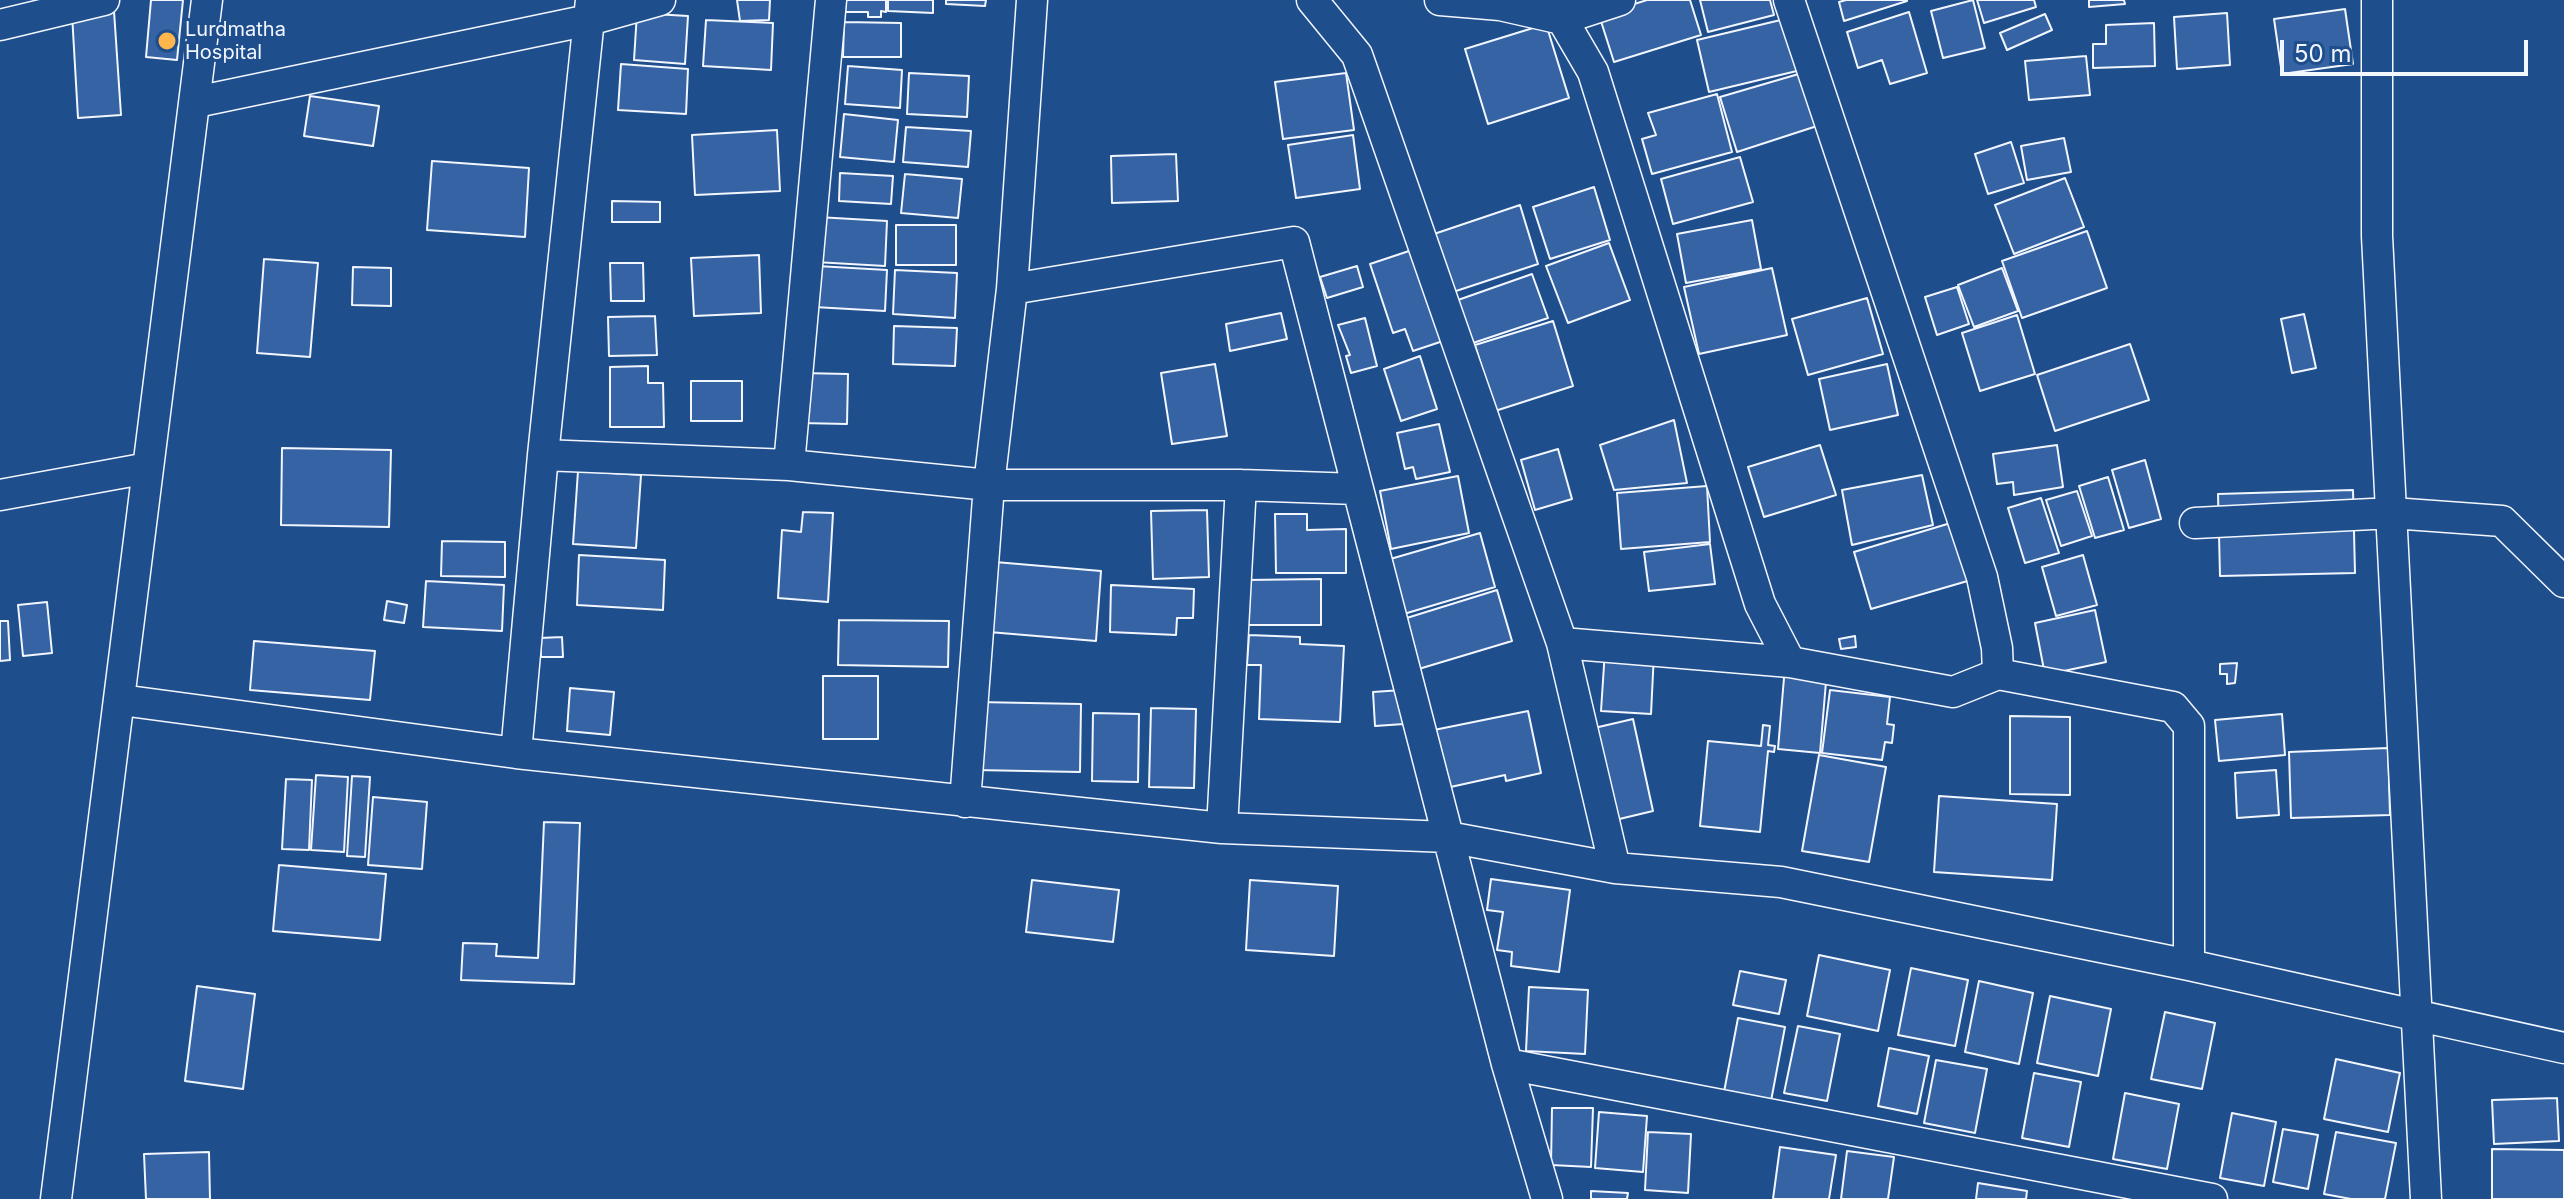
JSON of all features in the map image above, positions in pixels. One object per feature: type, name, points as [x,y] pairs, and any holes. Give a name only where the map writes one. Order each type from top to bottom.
[{"type":"street","points":[[0,25],[104,0]]},
{"type":"street","points":[[56,1199],[207,0]]},
{"type":"street","points":[[196,102],[590,10],[660,0]]},
{"type":"street","points":[[789,465],[831,0]]},
{"type":"street","points":[[965,802],[989,485],[1012,289],[1032,0]]},
{"type":"street","points":[[1312,0],[1357,55],[1562,643],[1615,868]]},
{"type":"street","points":[[1440,0],[1562,10],[1620,0]]},
{"type":"street","points":[[1789,0],[1982,577],[1997,648],[1998,674]]},
{"type":"street","points":[[2377,0],[2377,236],[2426,1199]]},
{"type":"street","points":[[516,753],[543,455],[590,10]]},
{"type":"street","points":[[1562,10],[1593,72],[1760,604],[1790,662]]},
{"type":"street","points":[[1012,289],[1294,242],[1507,1064],[1547,1199]]},
{"type":"street","points":[[543,455],[789,465],[989,485],[1241,485],[1357,489]]},
{"type":"street","points":[[0,495],[148,468]]},
{"type":"street","points":[[1222,828],[1241,485]]},
{"type":"street","points":[[2195,523],[2392,513],[2502,521],[2564,582]]},
{"type":"street","points":[[1562,643],[1790,662],[1953,692],[1998,674],[2173,707],[2189,726],[2189,965]]},
{"type":"street","points":[[121,700],[516,753],[1222,828],[1448,837],[1615,868],[1781,882],[2189,965],[2564,1048]]},
{"type":"street","points":[[1507,1064],[2201,1198]]},
{"type":"building","points":[[151,0],[183,0],[177,60],[146,57]]},
{"type":"building","points":[[737,0],[770,0],[769,20],[740,21]]},
{"type":"building","points":[[845,0],[886,0],[886,12],[881,11],[881,17],[868,17],[868,12],[845,12]]},
{"type":"building","points":[[888,0],[933,0],[933,13],[888,11]]},
{"type":"building","points":[[946,0],[986,0],[985,6],[946,4]]},
{"type":"building","points":[[1647,0],[1690,0],[1701,35],[1614,62],[1599,15]]},
{"type":"building","points":[[1700,0],[1770,0],[1774,15],[1708,32]]},
{"type":"building","points":[[1973,0],[1985,48],[1943,58],[1931,11]]},
{"type":"building","points":[[1977,0],[2034,0],[2036,7],[1984,23]]},
{"type":"building","points":[[2089,0],[2124,0],[2125,4],[2089,7]]},
{"type":"building","points":[[1907,1],[1844,21],[1839,2]]},
{"type":"building","points":[[2345,9],[2353,64],[2282,74],[2274,19]]},
{"type":"building","points":[[114,11],[121,115],[78,118],[72,14]]},
{"type":"building","points":[[1909,12],[1927,73],[1890,84],[1882,60],[1858,68],[1847,32]]},
{"type":"building","points":[[637,13],[688,16],[685,64],[634,60]]},
{"type":"building","points":[[2227,13],[2230,65],[2177,69],[2174,17]]},
{"type":"building","points":[[2045,14],[2052,30],[2007,50],[2000,33]]},
{"type":"building","points":[[1789,18],[1801,70],[1709,92],[1697,40]]},
{"type":"building","points":[[706,20],[773,23],[771,70],[703,66]]},
{"type":"building","points":[[844,22],[901,23],[901,57],[843,57]]},
{"type":"building","points":[[2154,23],[2155,66],[2093,68],[2093,44],[2106,44],[2106,25]]},
{"type":"building","points":[[1546,24],[1569,98],[1488,124],[1465,49]]},
{"type":"building","points":[[2086,56],[2090,95],[2029,100],[2025,61]]},
{"type":"building","points":[[621,64],[688,69],[686,114],[618,110]]},
{"type":"building","points":[[848,66],[902,70],[900,108],[845,104]]},
{"type":"building","points":[[909,73],[969,76],[967,117],[907,114]]},
{"type":"building","points":[[1346,73],[1354,130],[1283,139],[1275,82]]},
{"type":"building","points":[[1802,73],[1817,126],[1737,152],[1720,97]]},
{"type":"building","points":[[1717,94],[1732,152],[1652,174],[1642,139],[1656,135],[1648,113]]},
{"type":"building","points":[[310,96],[379,106],[373,146],[304,136]]},
{"type":"building","points":[[844,114],[898,120],[894,162],[840,157]]},
{"type":"building","points":[[906,127],[971,131],[968,167],[903,162]]},
{"type":"building","points":[[777,130],[780,191],[695,195],[692,135]]},
{"type":"building","points":[[1353,135],[1360,189],[1296,198],[1288,145]]},
{"type":"building","points":[[2064,138],[2071,172],[2027,180],[2021,146]]},
{"type":"building","points":[[2011,142],[2024,183],[1988,194],[1975,154]]},
{"type":"building","points":[[1176,154],[1178,201],[1112,203],[1111,156]]},
{"type":"building","points":[[1740,157],[1753,202],[1673,224],[1661,179]]},
{"type":"building","points":[[432,161],[529,168],[525,237],[427,230]]},
{"type":"building","points":[[840,173],[893,176],[891,204],[839,201]]},
{"type":"building","points":[[905,174],[962,179],[958,218],[901,213]]},
{"type":"building","points":[[2065,178],[2084,227],[2014,254],[1995,205]]},
{"type":"building","points":[[1594,187],[1610,240],[1550,259],[1533,207]]},
{"type":"building","points":[[612,201],[660,202],[660,222],[612,222]]},
{"type":"building","points":[[1520,205],[1538,264],[1453,292],[1434,234]]},
{"type":"building","points":[[817,217],[887,221],[885,266],[815,262]]},
{"type":"building","points":[[1752,220],[1761,269],[1686,283],[1677,234]]},
{"type":"building","points":[[896,225],[956,225],[956,265],[896,265]]},
{"type":"building","points":[[2087,231],[2107,288],[2022,318],[2002,261]]},
{"type":"building","points":[[1609,243],[1630,300],[1568,323],[1546,266]]},
{"type":"building","points":[[1412,250],[1443,341],[1413,351],[1405,329],[1393,333],[1370,264]]},
{"type":"building","points":[[759,255],[761,313],[694,316],[691,258]]},
{"type":"building","points":[[264,259],[318,263],[310,357],[257,353]]},
{"type":"building","points":[[610,263],[643,263],[644,301],[611,301]]},
{"type":"building","points":[[817,266],[887,270],[885,311],[814,307]]},
{"type":"building","points":[[1357,266],[1363,287],[1327,298],[1320,277]]},
{"type":"building","points":[[353,267],[391,268],[391,306],[352,305]]},
{"type":"building","points":[[1772,268],[1787,335],[1699,354],[1684,287]]},
{"type":"building","points":[[2002,268],[2018,311],[1974,327],[1958,285]]},
{"type":"building","points":[[895,270],[957,273],[955,318],[893,314]]},
{"type":"building","points":[[1532,274],[1548,318],[1473,343],[1458,300]]},
{"type":"building","points":[[1957,287],[1969,324],[1937,335],[1925,297]]},
{"type":"building","points":[[1867,298],[1883,354],[1808,375],[1792,319]]},
{"type":"building","points":[[1281,313],[1287,339],[1230,351],[1226,324]]},
{"type":"building","points":[[2304,314],[2316,368],[2292,373],[2281,319]]},
{"type":"building","points":[[2017,315],[2035,374],[1980,391],[1962,333]]},
{"type":"building","points":[[655,316],[657,355],[609,356],[608,317]]},
{"type":"building","points":[[1365,318],[1377,366],[1351,373],[1346,356],[1350,355],[1338,325]]},
{"type":"building","points":[[1553,321],[1573,386],[1495,411],[1475,345]]},
{"type":"building","points":[[894,326],[957,328],[955,366],[893,364]]},
{"type":"building","points":[[2130,344],[2149,400],[2055,431],[2037,375]]},
{"type":"building","points":[[1420,356],[1437,409],[1401,421],[1384,369]]},
{"type":"building","points":[[1215,364],[1227,436],[1172,444],[1161,373]]},
{"type":"building","points":[[1887,364],[1898,415],[1830,430],[1819,379]]},
{"type":"building","points":[[648,366],[648,383],[663,383],[664,427],[610,427],[610,367]]},
{"type":"building","points":[[802,373],[848,374],[847,424],[801,423]]},
{"type":"building","points":[[691,381],[742,381],[742,421],[691,421]]},
{"type":"building","points":[[1674,420],[1687,483],[1614,490],[1600,445]]},
{"type":"building","points":[[1439,424],[1450,472],[1416,479],[1413,467],[1405,469],[1397,433]]},
{"type":"building","points":[[1820,445],[1836,495],[1764,517],[1748,467]]},
{"type":"building","points":[[2057,445],[2063,487],[2014,495],[2013,482],[1997,484],[1993,454]]},
{"type":"building","points":[[282,448],[391,450],[389,527],[281,525]]},
{"type":"building","points":[[1558,449],[1572,499],[1535,510],[1521,460]]},
{"type":"building","points":[[2145,460],[2161,519],[2129,528],[2112,470]]},
{"type":"building","points":[[578,471],[641,475],[636,548],[573,544]]},
{"type":"building","points":[[1922,475],[1933,525],[1852,545],[1842,490]]},
{"type":"building","points":[[1458,476],[1469,533],[1391,549],[1380,491]]},
{"type":"building","points":[[2108,477],[2124,530],[2095,538],[2079,486]]},
{"type":"building","points":[[1707,486],[1710,542],[1621,549],[1617,493]]},
{"type":"building","points":[[2353,490],[2355,573],[2220,576],[2218,494]]},
{"type":"building","points":[[2077,491],[2092,536],[2061,546],[2046,500]]},
{"type":"building","points":[[2041,498],[2059,553],[2025,563],[2008,508]]},
{"type":"building","points":[[1207,510],[1209,577],[1153,579],[1151,511]]},
{"type":"building","points":[[803,512],[833,513],[828,602],[778,598],[782,530],[801,532]]},
{"type":"building","points":[[1275,514],[1307,514],[1307,530],[1346,529],[1346,573],[1276,573]]},
{"type":"building","points":[[1954,522],[1971,580],[1871,609],[1854,552]]},
{"type":"building","points":[[1480,533],[1495,587],[1397,616],[1380,562]]},
{"type":"building","points":[[442,541],[505,542],[505,577],[441,576]]},
{"type":"building","points":[[1710,544],[1715,584],[1649,591],[1644,552]]},
{"type":"building","points":[[579,555],[665,560],[663,610],[577,605]]},
{"type":"building","points":[[2083,555],[2097,605],[2056,616],[2042,567]]},
{"type":"building","points":[[995,562],[1101,571],[1096,641],[989,632]]},
{"type":"building","points":[[1321,579],[1321,625],[1247,625],[1247,580]]},
{"type":"building","points":[[426,581],[504,585],[502,631],[423,627]]},
{"type":"building","points":[[1111,585],[1194,589],[1193,618],[1177,618],[1176,635],[1110,632]]},
{"type":"building","points":[[1497,590],[1512,641],[1412,671],[1397,621]]},
{"type":"building","points":[[387,601],[407,605],[404,623],[384,620]]},
{"type":"building","points":[[47,602],[52,653],[23,656],[18,605]]},
{"type":"building","points":[[2095,610],[2106,662],[2045,675],[2035,623]]},
{"type":"building","points":[[839,620],[949,621],[948,667],[838,665]]},
{"type":"building","points":[[0,621],[8,621],[10,660],[0,661]]},
{"type":"building","points":[[1249,635],[1300,637],[1300,644],[1344,646],[1340,722],[1259,719],[1261,665],[1247,665]]},
{"type":"building","points":[[1855,636],[1856,647],[1841,649],[1839,639]]},
{"type":"building","points":[[562,637],[563,657],[541,657],[540,638]]},
{"type":"building","points":[[254,641],[375,651],[370,700],[250,690]]},
{"type":"building","points":[[1605,650],[1654,653],[1651,714],[1601,711]]},
{"type":"building","points":[[2237,663],[2235,683],[2227,684],[2227,674],[2220,674],[2220,664]]},
{"type":"building","points":[[1785,666],[1827,670],[1820,753],[1778,749]]},
{"type":"building","points":[[823,676],[878,676],[878,739],[823,739]]},
{"type":"building","points":[[570,688],[614,692],[610,735],[567,731]]},
{"type":"building","points":[[1402,690],[1404,724],[1375,726],[1373,692]]},
{"type":"building","points":[[1830,690],[1890,697],[1887,724],[1894,725],[1892,743],[1885,742],[1882,760],[1822,753]]},
{"type":"building","points":[[977,702],[1081,704],[1080,772],[975,770]]},
{"type":"building","points":[[1151,708],[1196,709],[1194,788],[1149,787]]},
{"type":"building","points":[[1528,711],[1541,773],[1506,781],[1505,775],[1446,788],[1434,730]]},
{"type":"building","points":[[1093,713],[1139,714],[1138,782],[1092,781]]},
{"type":"building","points":[[2282,714],[2285,755],[2219,761],[2215,720]]},
{"type":"building","points":[[2010,716],[2070,717],[2070,795],[2010,794]]},
{"type":"building","points":[[1633,719],[1653,811],[1611,821],[1590,729]]},
{"type":"building","points":[[1763,725],[1770,726],[1768,745],[1775,746],[1774,752],[1768,751],[1760,832],[1700,826],[1708,741],[1761,746]]},
{"type":"building","points":[[2388,748],[2390,815],[2291,818],[2289,752]]},
{"type":"building","points":[[1819,755],[1886,767],[1869,862],[1802,851]]},
{"type":"building","points":[[2276,770],[2279,815],[2237,818],[2235,773]]},
{"type":"building","points":[[316,775],[348,777],[344,852],[311,850]]},
{"type":"building","points":[[352,776],[370,777],[365,857],[347,856]]},
{"type":"building","points":[[286,779],[312,780],[309,850],[282,849]]},
{"type":"building","points":[[1939,796],[2057,804],[2052,880],[1934,872]]},
{"type":"building","points":[[373,797],[427,802],[422,869],[368,865]]},
{"type":"building","points":[[544,822],[580,823],[574,984],[461,980],[463,943],[497,944],[496,956],[538,958]]},
{"type":"building","points":[[279,865],[386,874],[380,940],[273,931]]},
{"type":"building","points":[[1491,879],[1570,890],[1559,972],[1511,966],[1512,952],[1497,950],[1503,912],[1487,910]]},
{"type":"building","points":[[1032,880],[1119,890],[1113,942],[1026,932]]},
{"type":"building","points":[[1250,880],[1338,886],[1334,956],[1246,950]]},
{"type":"building","points":[[1819,955],[1890,970],[1878,1031],[1807,1016]]},
{"type":"building","points":[[1911,968],[1968,980],[1955,1046],[1898,1035]]},
{"type":"building","points":[[1740,971],[1786,980],[1779,1014],[1733,1005]]},
{"type":"building","points":[[1979,981],[2033,993],[2019,1064],[1965,1052]]},
{"type":"building","points":[[197,986],[255,994],[243,1089],[185,1081]]},
{"type":"building","points":[[1529,987],[1588,990],[1585,1054],[1526,1051]]},
{"type":"building","points":[[2050,996],[2111,1009],[2098,1076],[2037,1063]]},
{"type":"building","points":[[2165,1012],[2215,1023],[2202,1089],[2151,1079]]},
{"type":"building","points":[[1738,1018],[1785,1027],[1771,1101],[1724,1092]]},
{"type":"building","points":[[1798,1026],[1840,1034],[1827,1101],[1784,1093]]},
{"type":"building","points":[[1889,1048],[1929,1056],[1917,1114],[1878,1106]]},
{"type":"building","points":[[2336,1059],[2400,1073],[2388,1132],[2324,1119]]},
{"type":"building","points":[[1936,1060],[1987,1069],[1975,1133],[1924,1123]]},
{"type":"building","points":[[2034,1073],[2081,1082],[2069,1147],[2022,1138]]},
{"type":"building","points":[[2125,1093],[2179,1104],[2167,1169],[2113,1159]]},
{"type":"building","points":[[2557,1098],[2559,1141],[2494,1144],[2492,1100]]},
{"type":"building","points":[[1552,1108],[1593,1108],[1591,1167],[1551,1165]]},
{"type":"building","points":[[1599,1112],[1647,1116],[1643,1172],[1595,1168]]},
{"type":"building","points":[[2232,1113],[2276,1122],[2264,1186],[2220,1178]]},
{"type":"building","points":[[2283,1129],[2318,1135],[2308,1189],[2273,1182]]},
{"type":"building","points":[[1648,1132],[1691,1134],[1688,1193],[1645,1190]]},
{"type":"building","points":[[2336,1132],[2396,1143],[2385,1199],[2351,1199],[2324,1194]]},
{"type":"building","points":[[1780,1147],[1836,1155],[1829,1199],[1773,1199]]},
{"type":"building","points":[[2492,1149],[2564,1150],[2564,1199],[2492,1199]]},
{"type":"building","points":[[1847,1151],[1894,1157],[1888,1199],[1841,1199]]},
{"type":"building","points":[[209,1152],[210,1199],[146,1199],[144,1154]]},
{"type":"building","points":[[1978,1183],[2027,1191],[2026,1199],[1976,1199]]},
{"type":"building","points":[[1591,1191],[1628,1193],[1627,1199],[1591,1199]]},
{"type":"place","name":"Lurdmatha Hospital","points":[[167,41]]}]
